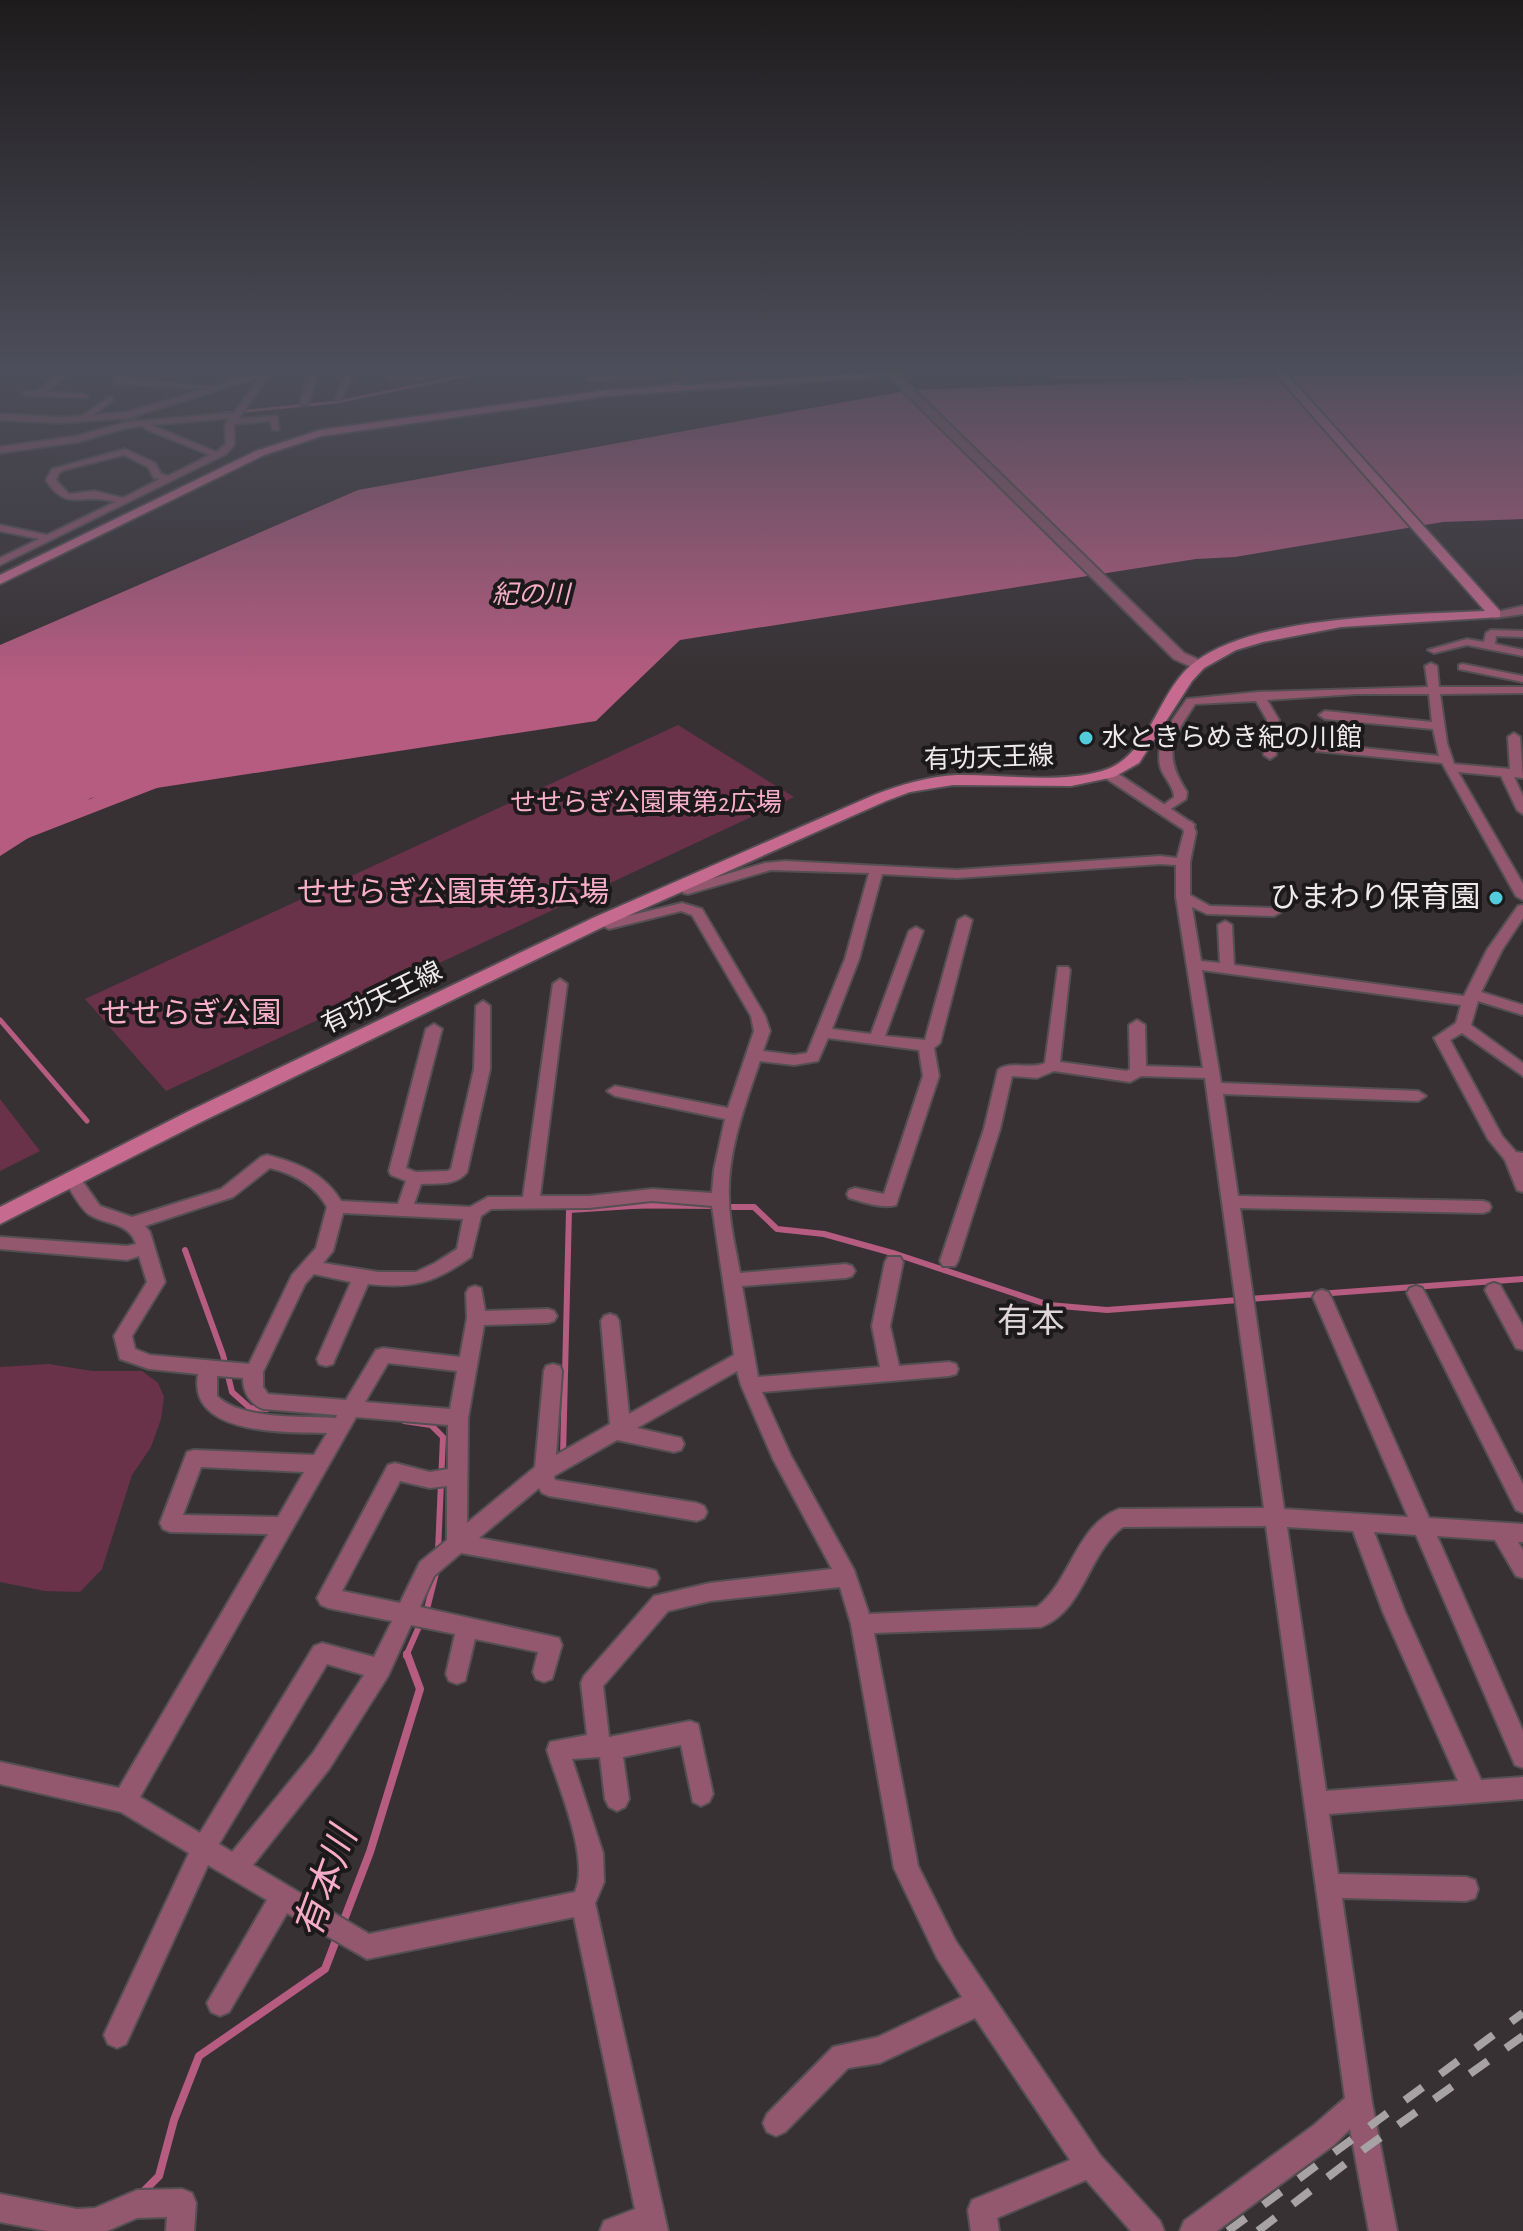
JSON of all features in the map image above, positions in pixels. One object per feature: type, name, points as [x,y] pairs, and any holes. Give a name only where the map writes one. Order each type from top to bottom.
[{"type":"main road","points":[[0,580],[216,474]]},
{"type":"main road","points":[[1370,474],[1490,609]]},
{"type":"main road","name":"有功天王線","points":[[0,1216],[601,921],[906,788],[953,780],[1071,781],[1109,774],[1134,760],[1186,679],[1199,665],[1231,647],[1301,629],[1341,623],[1490,609]]},
{"type":"street","points":[[54,474],[51,480],[64,497],[73,499],[96,494],[124,501]]},
{"type":"street","points":[[156,474],[170,479]]},
{"type":"street","points":[[26,567],[24,563],[97,517],[179,474]]},
{"type":"street","points":[[0,562],[97,517],[159,501],[198,474]]},
{"type":"street","points":[[994,474],[1179,656],[1199,665]]},
{"type":"street","points":[[1,527],[47,538]]},
{"type":"street","points":[[1490,609],[1523,610]]},
{"type":"street","points":[[1489,647],[1491,633],[1523,634]]},
{"type":"street","points":[[1434,650],[1458,643],[1523,653]]},
{"type":"street","points":[[1431,666],[1448,764],[1523,896]]},
{"type":"street","points":[[1463,667],[1523,679]]},
{"type":"street","points":[[1401,676],[1412,689]]},
{"type":"street","points":[[1163,810],[1180,799],[1181,792],[1167,775],[1166,741],[1191,701],[1412,689],[1523,690]]},
{"type":"street","points":[[1258,695],[1273,720],[1268,739],[1270,755]]},
{"type":"street","points":[[1325,715],[1440,726]]},
{"type":"street","points":[[1514,737],[1515,774],[1523,810]]},
{"type":"street","points":[[1316,747],[1515,774]]},
{"type":"street","points":[[1109,774],[1187,825],[1190,832],[1183,862],[1183,897],[1213,1080],[1359,2103],[1383,2231]]},
{"type":"street","points":[[688,890],[770,866],[957,874],[1160,860],[1183,862]]},
{"type":"street","points":[[754,1055],[794,1060],[813,1057],[852,959],[877,869]]},
{"type":"street","points":[[1183,897],[1207,910],[1274,912]]},
{"type":"street","points":[[601,921],[609,925],[682,907],[697,912],[758,1016],[762,1031],[734,1115],[722,1170],[721,1205],[750,1385],[783,1459],[847,1577],[862,1624],[906,1868],[946,1949],[980,2002],[1090,2165],[1150,2231]]},
{"type":"street","points":[[1523,909],[1499,943],[1470,998],[1463,1026],[1442,1038],[1496,1139],[1518,1158],[1523,1186]]},
{"type":"street","points":[[825,1033],[926,1046],[932,1043],[965,920]]},
{"type":"street","points":[[1225,925],[1227,967]]},
{"type":"street","points":[[876,1040],[916,931]]},
{"type":"street","points":[[1193,964],[1470,998],[1523,1010]]},
{"type":"street","points":[[1052,1066],[1063,970]]},
{"type":"street","points":[[531,1202],[560,984]]},
{"type":"street","points":[[434,1029],[397,1171],[415,1178],[452,1177],[459,1172],[482,1069],[483,1006]]},
{"type":"street","points":[[1137,1025],[1138,1071]]},
{"type":"street","points":[[1463,1026],[1523,1071]]},
{"type":"street","points":[[855,1194],[890,1201],[931,1076],[926,1046]]},
{"type":"street","points":[[949,1261],[992,1129],[1006,1070],[1037,1073],[1052,1066],[1130,1077],[1138,1071],[1418,1096]]},
{"type":"street","points":[[615,1091],[734,1115]]},
{"type":"street","points":[[130,1224],[227,1193],[267,1161],[305,1171],[330,1196],[336,1207],[324,1251],[298,1280],[248,1371],[253,1391],[263,1401],[346,1417]]},
{"type":"street","points":[[404,1210],[415,1178]]},
{"type":"street","points":[[72,1179],[94,1210],[130,1224],[141,1232],[156,1282],[123,1336],[127,1354],[149,1362],[248,1371]]},
{"type":"street","points":[[336,1207],[473,1213],[488,1203],[589,1202],[652,1195],[721,1205]]},
{"type":"street","points":[[1229,1202],[1483,1207]]},
{"type":"street","points":[[311,1266],[363,1276],[414,1279],[439,1271],[465,1252],[473,1213]]},
{"type":"street","points":[[0,1243],[127,1253],[145,1248]]},
{"type":"street","points":[[891,1374],[881,1326],[894,1262]]},
{"type":"street","points":[[731,1280],[846,1271]]},
{"type":"street","points":[[326,1359],[363,1276]]},
{"type":"street","points":[[1494,1290],[1516,1318],[1523,1343]]},
{"type":"street","points":[[460,1546],[445,1478],[476,1318],[475,1293]]},
{"type":"street","points":[[1416,1293],[1523,1504]]},
{"type":"street","points":[[1322,1297],[1523,1757]]},
{"type":"street","points":[[476,1318],[548,1316]]},
{"type":"street","points":[[610,1321],[621,1433],[674,1444]]},
{"type":"street","points":[[125,1801],[383,1355],[467,1365]]},
{"type":"street","points":[[234,1869],[321,1761],[417,1617],[427,1569],[551,1473],[618,1427],[744,1358]]},
{"type":"street","points":[[212,1368],[206,1392],[213,1406],[235,1417],[458,1418]]},
{"type":"street","points":[[750,1385],[949,1369]]},
{"type":"street","points":[[551,1473],[553,1371]]},
{"type":"street","points":[[284,1526],[170,1523],[194,1458],[320,1464]]},
{"type":"street","points":[[445,1478],[395,1471],[328,1598],[551,1645],[544,1672]]},
{"type":"street","points":[[551,1473],[697,1512]]},
{"type":"street","points":[[862,1624],[1041,1617],[1060,1606],[1099,1530],[1119,1518],[1274,1517],[1523,1533]]},
{"type":"street","points":[[1360,1521],[1394,1612],[1475,1792]]},
{"type":"street","points":[[1501,1531],[1523,1569]]},
{"type":"street","points":[[460,1546],[649,1578]]},
{"type":"street","points":[[617,1799],[592,1683],[662,1603],[710,1592],[847,1577]]},
{"type":"street","points":[[457,1674],[467,1627]]},
{"type":"street","points":[[117,2035],[149,1968],[158,1940],[203,1851],[322,1653],[380,1669]]},
{"type":"street","points":[[614,2231],[652,2224],[583,1903],[592,1882],[591,1853],[558,1750],[605,1747],[690,1732],[701,1794]]},
{"type":"street","points":[[0,1773],[125,1801],[203,1851],[367,1947],[583,1903]]},
{"type":"street","points":[[1317,1803],[1523,1788]]},
{"type":"street","points":[[1328,1886],[1466,1889]]},
{"type":"street","points":[[220,2003],[282,1898]]},
{"type":"street","points":[[776,2123],[842,2056],[880,2050],[980,2002]]},
{"type":"street","points":[[1194,2231],[1324,2135],[1359,2103]]},
{"type":"street","points":[[985,2231],[982,2210],[1090,2165]]},
{"type":"street","points":[[0,2208],[77,2223],[95,2222],[137,2204],[182,2203],[180,2231]]},
{"type":"green space","name":"せせらぎ公園","points":[[678,725],[794,797],[166,1091],[85,999]]},
{"type":"green space","points":[[0,1099],[40,1151],[0,1171]]},
{"type":"green space","points":[[49,1364],[92,1371],[142,1371],[158,1383],[164,1397],[161,1419],[151,1447],[132,1475],[102,1569],[80,1592],[45,1591],[0,1582],[0,1367]]},
{"type":"water","name":"紀の川","points":[[446,474],[1523,474],[1523,519],[1443,522],[1235,557],[1196,559],[680,640],[596,721],[91,798],[0,856],[0,645],[358,490]]},
{"type":"waterway","name":"紀の川","points":[[0,842],[159,779]]},
{"type":"waterway","points":[[0,1020],[87,1121]]},
{"type":"waterway","points":[[648,1205],[716,1206],[632,1206],[648,1205]]},
{"type":"waterway","points":[[625,1206],[632,1206]]},
{"type":"waterway","points":[[563,1456],[569,1210],[632,1206]]},
{"type":"waterway","points":[[726,1207],[754,1207],[777,1229],[824,1234],[896,1254],[1049,1305],[1107,1310],[1239,1300]]},
{"type":"waterway","points":[[185,1250],[223,1355],[232,1392],[250,1408],[267,1409]]},
{"type":"waterway","points":[[1249,1299],[1523,1279]]},
{"type":"waterway","points":[[404,1421],[431,1425],[443,1437],[438,1551]]},
{"type":"waterway","name":"有本川","points":[[426,1613],[437,1569]]},
{"type":"waterway","name":"有本川","points":[[406,1656],[421,1622]]},
{"type":"waterway","name":"有本川","points":[[342,1925],[370,1852],[420,1689],[407,1654]]},
{"type":"waterway","name":"有本川","points":[[141,2194],[159,2176],[174,2120],[199,2056],[325,1969],[338,1935]]},
{"type":"railway","points":[[1228,2231],[1523,2013]]},
{"type":"railway","points":[[1258,2231],[1367,2147],[1523,2036]]},
{"type":"place","name":"水ときらめき紀の川館","points":[[1086,738]]},
{"type":"place","name":"ひまわり保育園","points":[[1496,898]]},
{"type":"district","name":"有本","points":[[1031,1322]]},
{"type":"park label","name":"せせらぎ公園東第2広場","points":[[646,803]]},
{"type":"park label","name":"せせらぎ公園東第3広場","points":[[453,893]]}]
